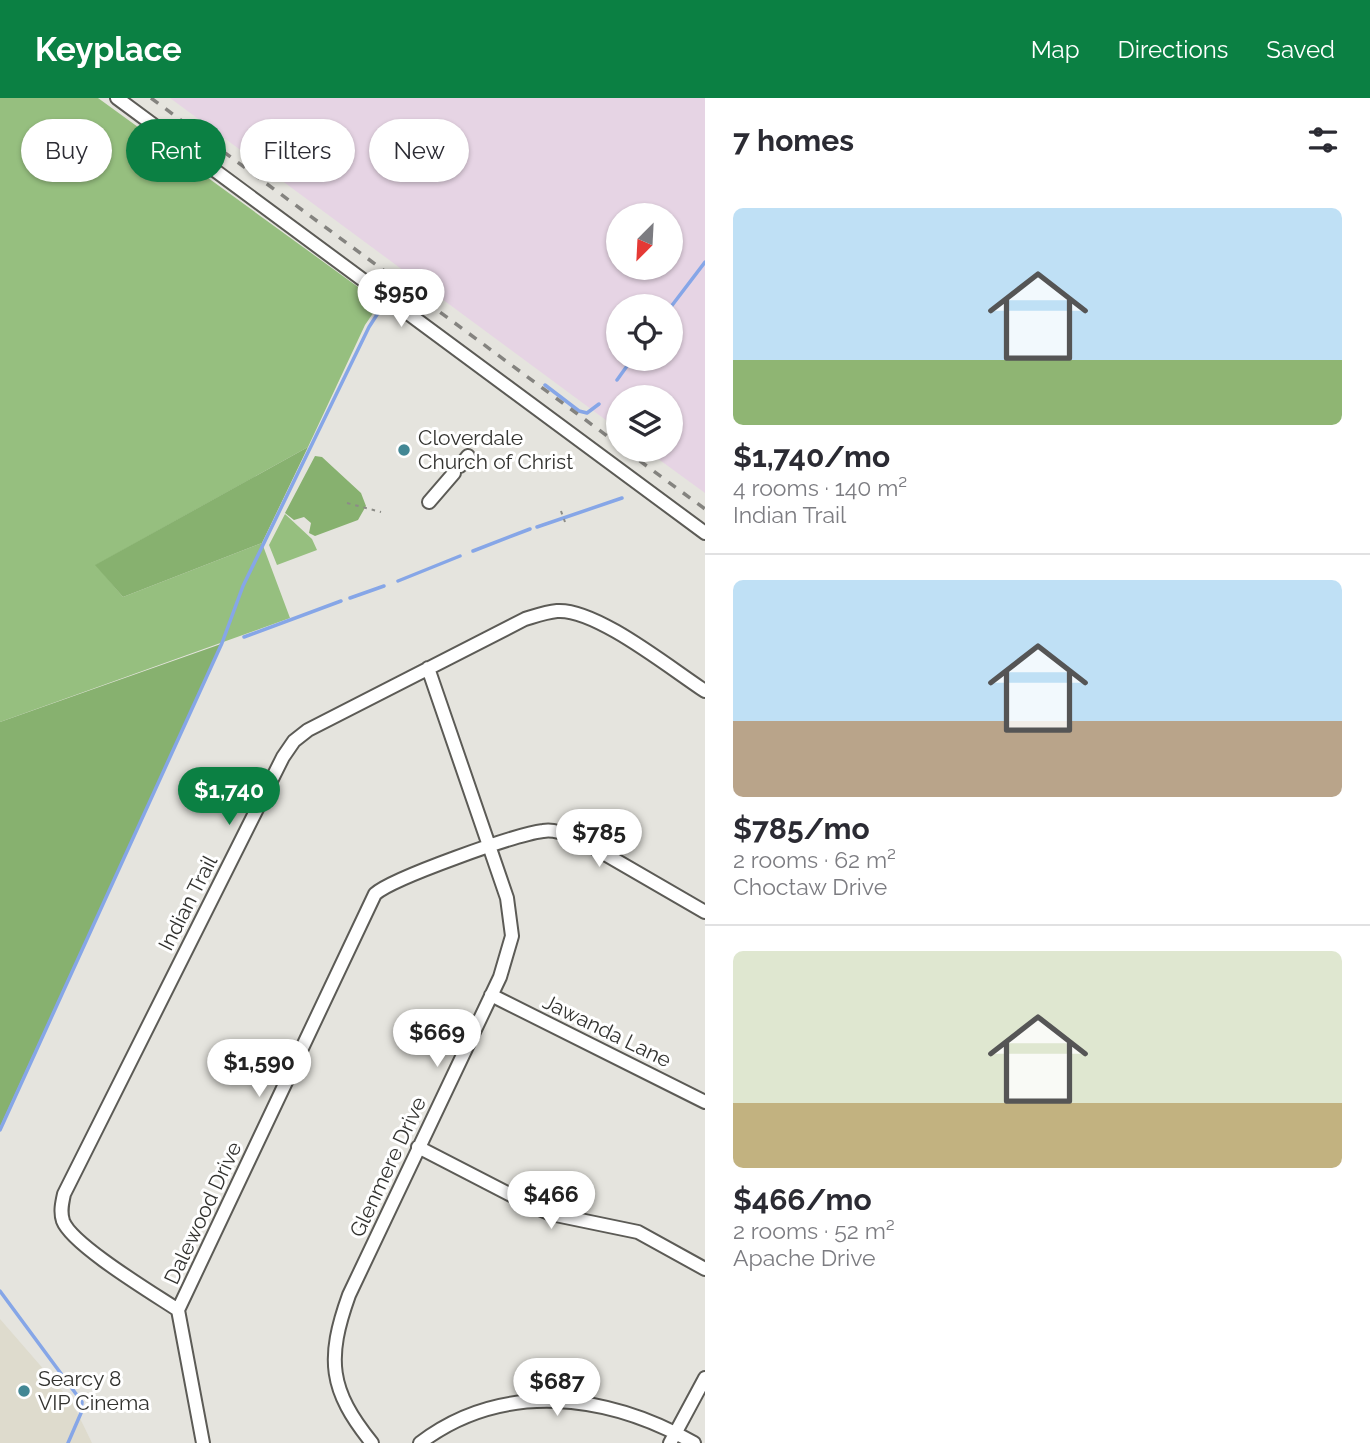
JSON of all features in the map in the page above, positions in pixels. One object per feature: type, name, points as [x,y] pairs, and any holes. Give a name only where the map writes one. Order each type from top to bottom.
[{"type":"street","points":[[117,98],[705,533]]},
{"type":"street","points":[[429,502],[461,465]]},
{"type":"street","name":"Indian Trail","points":[[178,1310],[81,1243],[63,1222],[61,1208],[64,1194],[288,749],[308,730],[428,668],[525,620],[558,611],[575,613],[605,624],[705,691]]},
{"type":"street","name":"Glenmere Drive","points":[[372,1443],[352,1418],[341,1395],[334,1369],[336,1333],[349,1295],[491,996],[508,957],[512,936],[507,898],[428,668]]},
{"type":"street","name":"Dalewood Drive","points":[[203,1443],[178,1310],[375,894],[394,883],[530,833],[545,830],[562,832],[596,848],[705,912]]},
{"type":"street","name":"Jawanda Lane","points":[[491,996],[705,1101]]},
{"type":"street","points":[[418,1147],[532,1206],[551,1214],[638,1232],[705,1269]]},
{"type":"street","points":[[672,1438],[705,1378]]},
{"type":"street","points":[[419,1443],[462,1418],[500,1406],[540,1401],[602,1405],[639,1417],[672,1438],[694,1443]]},
{"type":"path","points":[[347,503],[381,512]]},
{"type":"path","points":[[561,511],[565,521]]},
{"type":"shaded area","points":[[170,98],[705,98],[705,493],[662,462],[683,462],[683,385],[606,385],[606,420],[284,182],[355,182],[355,119],[240,119],[240,150],[226,139],[226,119],[198,119]]},
{"type":"shaded area","points":[[0,1319],[72,1402],[92,1443],[0,1443]]},
{"type":"green space","points":[[0,98],[98,98],[127,119],[126,182],[214,182],[380,303],[365,325],[308,447],[96,565],[123,597],[262,543],[290,618],[0,722]]},
{"type":"green space","points":[[308,447],[262,543],[123,597],[95,565]]},
{"type":"green space","points":[[315,456],[322,457],[361,493],[366,506],[358,520],[315,536],[309,533],[311,523],[304,517],[294,520],[285,513]]},
{"type":"green space","points":[[285,514],[312,539],[317,550],[277,565],[269,545]]},
{"type":"green space","points":[[221,644],[0,1127],[0,722]]},
{"type":"waterway","points":[[681,294],[705,262]]},
{"type":"waterway","points":[[401,281],[410,281],[417,287]]},
{"type":"waterway","points":[[0,1130],[222,643],[243,586],[369,327],[380,310]]},
{"type":"waterway","points":[[617,380],[623,371]]},
{"type":"waterway","points":[[545,385],[579,411],[587,413],[599,404]]},
{"type":"waterway","points":[[537,527],[622,498]]},
{"type":"waterway","points":[[473,551],[530,529]]},
{"type":"waterway","points":[[398,581],[460,556]]},
{"type":"waterway","points":[[350,598],[384,586]]},
{"type":"waterway","points":[[244,637],[341,601]]},
{"type":"waterway","points":[[0,1291],[82,1402],[81,1413],[68,1443]]},
{"type":"railway","points":[[151,98],[606,435]]},
{"type":"railway","points":[[641,462],[705,509]]},
{"type":"place","name":"Cloverdale Church of Christ","points":[[404,450]]},
{"type":"place","name":"Searcy 8 VIP Cinema","points":[[24,1391]]}]
